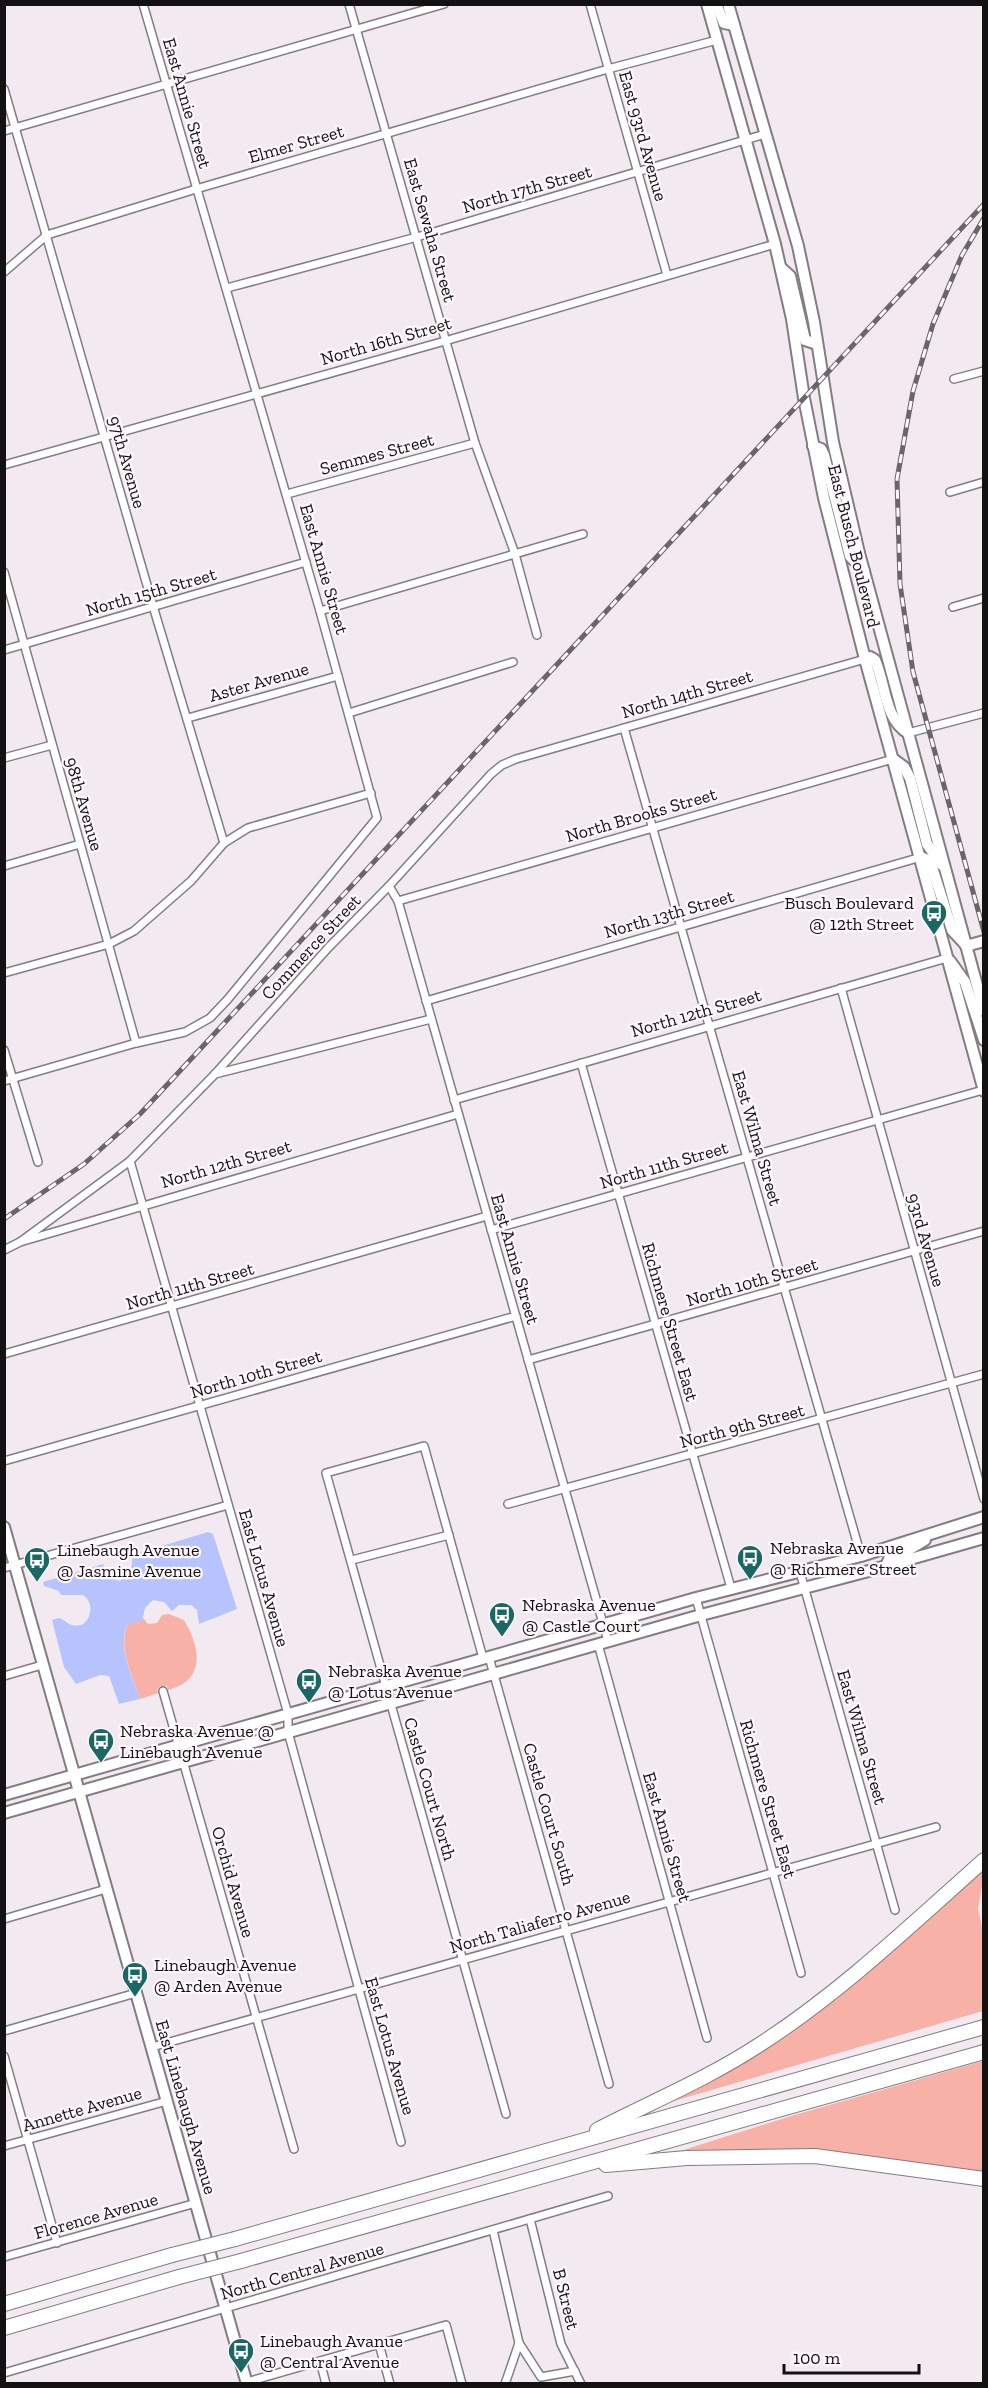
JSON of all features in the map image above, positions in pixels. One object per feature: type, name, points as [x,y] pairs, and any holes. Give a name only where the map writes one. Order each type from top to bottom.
[{"type":"highway","points":[[571,2144],[700,2079],[758,2046],[793,2022],[861,1969],[984,1860]]},
{"type":"highway","points":[[4,2304],[984,2027]]},
{"type":"highway","points":[[4,2328],[984,2052]]},
{"type":"highway","points":[[574,2167],[687,2158],[804,2155],[984,2179]]},
{"type":"main road","name":"East Busch Boulevard","points":[[707,4],[775,244],[792,319],[824,498],[865,659],[921,857],[983,1091]]},
{"type":"main road","points":[[716,4],[724,23],[734,25]]},
{"type":"main road","name":"East Busch Boulevard","points":[[728,4],[798,246],[833,441],[864,571],[984,1011]]},
{"type":"main road","points":[[780,268],[790,276],[805,340],[817,344]]},
{"type":"main road","points":[[813,446],[821,449],[824,455],[850,556],[864,571]]},
{"type":"main road","points":[[865,659],[872,658],[876,662],[890,713],[897,726],[908,734]]},
{"type":"main road","points":[[892,759],[904,767],[910,778],[927,844],[946,870]]},
{"type":"main road","points":[[921,857],[928,860],[932,867],[952,930],[966,946],[984,941]]},
{"type":"main road","points":[[947,958],[965,982],[984,1040]]},
{"type":"main road","points":[[4,1795],[731,1588],[861,1556],[984,1517]]},
{"type":"main road","name":"East Linebaugh Avenue","points":[[4,1527],[10,1566],[81,1791],[106,1889],[247,2383]]},
{"type":"main road","points":[[886,1566],[890,1557],[923,1543],[929,1534]]},
{"type":"main road","points":[[4,1813],[701,1615],[984,1538]]},
{"type":"street","name":"East Annie Street","points":[[136,1043],[185,1032],[210,1018],[376,818],[371,792],[287,494],[143,4]]},
{"type":"street","name":"East Sewaha Street","points":[[349,4],[475,443],[515,554],[537,635]]},
{"type":"street","points":[[4,131],[444,4]]},
{"type":"street","name":"East 93rd Avenue","points":[[590,4],[667,275]]},
{"type":"street","name":"Elmer Street","points":[[4,272],[47,235],[196,189],[608,69],[717,40]]},
{"type":"street","name":"97th Avenue","points":[[4,89],[224,843]]},
{"type":"street","name":"North 17th Street","points":[[227,288],[417,237],[765,134]]},
{"type":"street","name":"North 16th Street","points":[[4,465],[445,341],[775,244]]},
{"type":"street","points":[[954,379],[984,371]]},
{"type":"street","name":"Semmes Street","points":[[287,494],[475,443]]},
{"type":"street","points":[[950,492],[984,482]]},
{"type":"street","points":[[320,611],[583,534]]},
{"type":"street","name":"North 15th Street","points":[[4,650],[306,562]]},
{"type":"street","name":"98th Avenue","points":[[4,572],[136,1043]]},
{"type":"street","points":[[953,607],[984,598]]},
{"type":"street","name":"North 14th Street","points":[[516,759],[865,659]]},
{"type":"street","points":[[349,713],[513,662]]},
{"type":"street","name":"Aster Avenue","points":[[188,718],[338,676]]},
{"type":"street","points":[[908,734],[984,713]]},
{"type":"street","name":"East Wilma Street","points":[[624,728],[861,1556]]},
{"type":"street","points":[[4,758],[52,745]]},
{"type":"street","name":"Commerce Street","points":[[20,1242],[130,1161],[215,1074],[328,948],[491,774],[502,765],[516,759]]},
{"type":"street","name":"North Brooks Street","points":[[398,901],[892,759]]},
{"type":"street","points":[[4,973],[109,944],[134,931],[183,888],[224,843],[249,828],[371,792]]},
{"type":"street","points":[[4,866],[80,844]]},
{"type":"street","name":"North 13th Street","points":[[426,1001],[921,857]]},
{"type":"street","name":"East Annie Street","points":[[388,886],[398,901],[603,1624],[603,1643],[669,1901],[707,2038]]},
{"type":"street","name":"North 12th Street","points":[[454,1100],[947,958]]},
{"type":"street","name":"93rd Avenue","points":[[841,988],[876,1120],[984,1499]]},
{"type":"street","points":[[215,1074],[431,1019]]},
{"type":"street","points":[[4,1081],[136,1043]]},
{"type":"street","points":[[4,1050],[38,1162]]},
{"type":"street","name":"Richmere Street East","points":[[581,1063],[731,1588]]},
{"type":"street","name":"North 11th Street","points":[[491,1230],[983,1091]]},
{"type":"street","name":"North 12th Street","points":[[4,1250],[20,1242],[458,1114]]},
{"type":"street","name":"East Lotus Avenue","points":[[130,1161],[288,1714],[288,1732],[401,2142]]},
{"type":"street","name":"North 11th Street","points":[[4,1354],[487,1216]]},
{"type":"street","name":"North 10th Street","points":[[528,1360],[984,1231]]},
{"type":"street","name":"North 10th Street","points":[[4,1461],[516,1316]]},
{"type":"street","name":"North 9th Street","points":[[508,1504],[984,1374]]},
{"type":"street","name":"Castle Court South","points":[[326,1473],[424,1446],[486,1658],[494,1674],[609,2084]]},
{"type":"street","name":"Castle Court North","points":[[326,1473],[506,2114]]},
{"type":"street","points":[[10,1566],[228,1505]]},
{"type":"street","points":[[352,1560],[449,1534]]},
{"type":"street","name":"East Wilma Street","points":[[800,1572],[895,1910]]},
{"type":"street","name":"Richmere Street East","points":[[696,1598],[801,1972]]},
{"type":"street","points":[[4,1676],[42,1665]]},
{"type":"street","name":"Orchid Avenue","points":[[163,1691],[294,2149]]},
{"type":"street","name":"North Taliaferro Avenue","points":[[152,2048],[936,1827]]},
{"type":"street","points":[[4,1919],[106,1889]]},
{"type":"street","points":[[4,2031],[136,1993]]},
{"type":"street","points":[[4,2056],[57,2243]]},
{"type":"street","name":"Annette Avenue","points":[[4,2146],[167,2100]]},
{"type":"street","name":"North Central Avenue","points":[[4,2373],[608,2196]]},
{"type":"street","name":"Florence Avenue","points":[[4,2258],[196,2203]]},
{"type":"street","name":"B Street","points":[[530,2219],[561,2344],[581,2384]]},
{"type":"street","points":[[493,2230],[519,2343],[541,2377],[575,2371]]},
{"type":"street","points":[[247,2383],[446,2325],[462,2384]]},
{"type":"street","points":[[505,2384],[519,2343]]},
{"type":"street","points":[[379,2344],[390,2384]]},
{"type":"street","points":[[320,2361],[326,2384]]},
{"type":"shaded area","points":[[169,1614],[184,1620],[190,1630],[197,1661],[194,1671],[181,1685],[168,1690],[167,1686],[157,1688],[158,1693],[140,1699],[125,1652],[124,1642],[128,1624],[143,1618],[148,1624],[157,1623],[162,1615]]},
{"type":"shaded area","points":[[983,1865],[983,1881],[978,1909],[984,1936],[983,2011],[667,2103],[739,2060]]},
{"type":"shaded area","points":[[983,2061],[983,2173],[677,2152],[791,2116]]},
{"type":"water","points":[[208,1532],[213,1534],[237,1609],[199,1624],[197,1610],[191,1605],[179,1605],[172,1611],[164,1602],[153,1600],[145,1608],[142,1621],[128,1624],[125,1633],[127,1662],[140,1699],[119,1704],[109,1676],[100,1675],[76,1684],[64,1667],[52,1620],[59,1618],[72,1625],[83,1624],[90,1615],[90,1604],[83,1595],[61,1595],[59,1591],[44,1586],[43,1582],[103,1564],[108,1575],[119,1581],[130,1570],[132,1555]]},
{"type":"railway","points":[[4,1219],[84,1164],[140,1114],[984,204]]},
{"type":"railway","points":[[984,218],[962,255],[933,324],[913,391],[897,479],[900,584],[913,672],[984,932]]},
{"type":"place","name":"Busch Boulevard @ 12th Street","points":[[934,936]]},
{"type":"place","name":"Nebraska Avenue @ Richmere Street","points":[[750,1581]]},
{"type":"place","name":"Linebaugh Avenue @ Jasmine Avenue","points":[[37,1583]]},
{"type":"place","name":"Nebraska Avenue @ Castle Court","points":[[502,1638]]},
{"type":"place","name":"Nebraska Avenue @ Lotus Avenue","points":[[309,1704]]},
{"type":"place","name":"Nebraska Avenue @ Linebaugh Avenue","points":[[101,1764]]},
{"type":"place","name":"Linebaugh Avenue @ Arden Avenue","points":[[135,1998]]},
{"type":"place","name":"Linebaugh Avanue @ Central Avenue","points":[[241,2374]]}]
